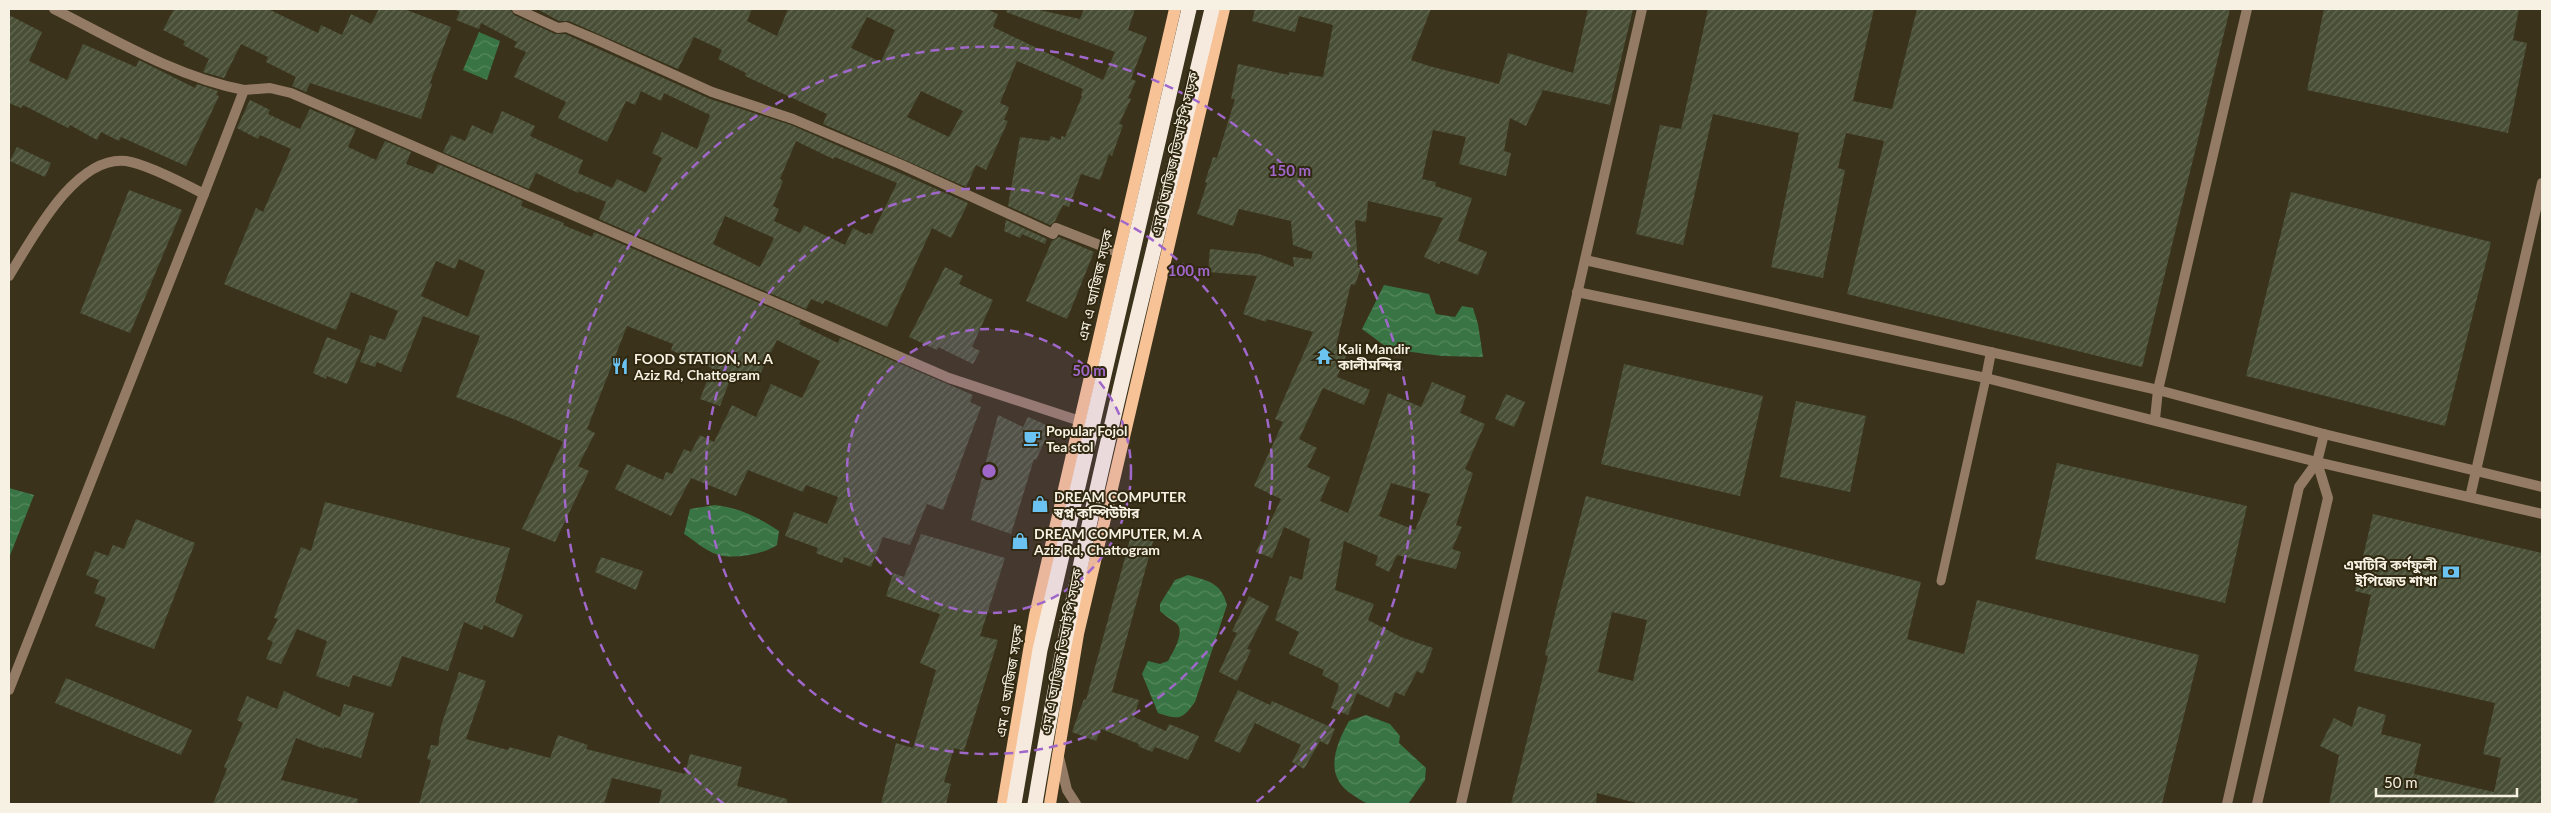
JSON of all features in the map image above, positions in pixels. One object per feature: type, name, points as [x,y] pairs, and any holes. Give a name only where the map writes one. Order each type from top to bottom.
[{"type":"highway","points":[[1014,804],[1040,650],[1189,9]]},
{"type":"highway","points":[[1035,804],[1061,655],[1082,555],[1212,9]]},
{"type":"main road","name":"এম এ আজিজ সড়ক","points":[[1003,804],[1035,615],[1117,252],[1176,9]]},
{"type":"main road","name":"এম এ আজিজ ভিআইপি সড়ক","points":[[1050,804],[1057,749],[1080,624],[1224,9]]},
{"type":"street","points":[[54,9],[188,74],[222,86],[244,90],[270,88],[291,93],[949,378],[1080,421]]},
{"type":"street","points":[[517,9],[558,28],[566,27],[597,40],[712,92],[838,138],[1053,234],[1056,228],[1117,252]]},
{"type":"street","points":[[1462,804],[1576,292],[1642,9]]},
{"type":"street","points":[[2154,419],[2158,390],[2247,9]]},
{"type":"street","points":[[9,690],[244,90]]},
{"type":"street","points":[[9,276],[70,186],[106,162],[127,161],[174,178],[204,194]]},
{"type":"street","points":[[2470,497],[2542,183]]},
{"type":"street","points":[[1585,260],[2158,390],[2324,434],[2542,487]]},
{"type":"street","points":[[1576,292],[1986,378],[2154,419],[2317,462],[2542,514]]},
{"type":"street","points":[[1986,378],[1991,352]]},
{"type":"street","points":[[2227,804],[2299,487],[2317,462],[2324,434]]},
{"type":"street","points":[[2256,804],[2328,498],[2317,462]]},
{"type":"street","points":[[1057,749],[1066,790],[1076,804]]},
{"type":"lane","points":[[1941,581],[1986,378]]},
{"type":"water","points":[[479,32],[500,41],[487,80],[463,70]]},
{"type":"water","points":[[1384,285],[1429,294],[1436,314],[1455,317],[1462,306],[1473,308],[1478,324],[1483,357],[1442,356],[1389,349],[1362,329]]},
{"type":"water","points":[[9,488],[34,495],[9,558]]},
{"type":"water","points":[[715,505],[724,506],[756,517],[779,531],[777,545],[751,555],[723,556],[707,550],[684,534],[690,509]]},
{"type":"water","points":[[1188,575],[1208,581],[1217,587],[1221,591],[1227,605],[1195,702],[1180,717],[1171,717],[1158,713],[1142,674],[1148,661],[1160,664],[1168,661],[1175,647],[1180,631],[1179,627],[1160,611],[1160,604],[1175,580]]},
{"type":"water","points":[[1366,715],[1390,724],[1400,736],[1399,743],[1426,768],[1425,780],[1408,804],[1379,805],[1363,802],[1344,788],[1338,779],[1335,761],[1340,741],[1349,721]]},
{"type":"building","points":[[174,9],[268,9],[318,33],[321,25],[342,35],[351,14],[371,24],[379,9],[404,9],[451,27],[430,83],[432,84],[421,119],[310,83],[306,92],[292,86],[296,77],[266,62],[268,57],[241,44],[224,78],[203,72],[209,59],[183,45],[185,41],[163,30]]},
{"type":"building","points":[[453,9],[510,9],[514,15],[555,34],[565,34],[710,99],[791,125],[968,203],[951,238],[932,228],[887,327],[825,300],[823,304],[811,299],[806,309],[599,219],[606,202],[579,191],[578,193],[536,173],[529,189],[443,152],[451,135],[465,141],[472,125],[492,134],[502,111],[535,126],[530,136],[583,160],[578,173],[612,188],[617,179],[646,193],[662,158],[652,153],[662,132],[697,149],[710,115],[664,93],[661,101],[641,91],[635,105],[626,101],[607,142],[558,118],[566,102],[514,77],[526,52],[514,47],[517,42],[481,23],[479,29],[456,20],[460,12]],"holes":[[[796,141],[833,159],[835,157],[897,183],[872,234],[868,233],[867,235],[853,228],[845,245],[804,225],[800,233],[774,221],[779,209],[773,206],[783,181],[780,179]],[[725,216],[774,238],[760,267],[713,244]]]},
{"type":"building","points":[[537,9],[752,9],[747,21],[777,36],[788,9],[986,9],[998,14],[993,27],[1103,80],[1115,52],[1006,12],[1007,9],[1035,9],[1080,19],[1084,9],[1135,9],[1128,30],[1147,37],[1131,79],[1136,81],[1128,98],[1131,99],[1119,124],[1123,125],[1112,156],[1109,154],[1100,180],[1081,174],[1069,207],[1063,205],[1055,221],[1050,225],[1008,206],[1020,137],[1049,141],[1051,136],[1061,140],[1061,136],[1065,137],[1082,96],[1083,89],[1017,61],[1000,103],[1009,107],[1004,120],[1008,121],[986,170],[976,165],[966,187],[823,124],[827,114],[745,76],[746,73],[718,59],[722,50],[694,37],[678,69],[569,21],[559,21]],"holes":[[[867,17],[895,30],[881,62],[851,48]],[[921,91],[963,111],[949,137],[907,117]]]},
{"type":"building","points":[[1255,9],[1431,9],[1411,60],[1499,84],[1508,53],[1573,73],[1588,9],[1633,9],[1610,105],[1543,90],[1526,126],[1510,118],[1504,151],[1511,153],[1506,176],[1459,164],[1466,137],[1433,130],[1422,179],[1436,182],[1435,186],[1472,198],[1458,241],[1487,252],[1478,275],[1441,261],[1439,264],[1424,257],[1443,218],[1368,201],[1366,222],[1355,220],[1358,267],[1361,268],[1355,285],[1351,284],[1336,346],[1348,351],[1337,377],[1370,390],[1364,405],[1323,388],[1299,439],[1317,448],[1307,467],[1330,477],[1320,501],[1348,513],[1388,393],[1421,407],[1432,382],[1466,396],[1460,413],[1485,424],[1465,469],[1473,473],[1456,525],[1462,527],[1452,549],[1461,552],[1456,569],[1397,555],[1389,572],[1375,565],[1378,556],[1344,541],[1335,590],[1374,604],[1368,620],[1401,637],[1433,648],[1423,674],[1417,671],[1404,696],[1395,692],[1389,708],[1357,693],[1348,715],[1331,708],[1339,686],[1337,683],[1322,675],[1324,670],[1289,654],[1299,632],[1275,620],[1290,576],[1302,580],[1310,539],[1284,527],[1272,558],[1256,552],[1281,499],[1254,486],[1283,422],[1275,419],[1313,332],[1267,319],[1266,322],[1243,314],[1257,276],[1208,272],[1210,249],[1259,254],[1294,267],[1293,257],[1311,259],[1313,252],[1293,245],[1291,221],[1239,209],[1233,226],[1197,214],[1213,157],[1217,158],[1235,99],[1231,99],[1238,64],[1289,75],[1289,72],[1323,77],[1333,25],[1299,16],[1295,32],[1252,21]],"holes":[[[1391,483],[1430,494],[1415,530],[1379,516]]]},
{"type":"building","points":[[1708,9],[1874,9],[1853,101],[1892,109],[1917,9],[2230,9],[2142,367],[1847,294],[1884,141],[1846,133],[1838,168],[1845,170],[1823,278],[1771,267],[1799,133],[1713,114],[1683,245],[1636,234],[1660,125],[1681,129]]},
{"type":"building","points":[[2324,9],[2519,9],[2513,40],[2527,43],[2508,133],[2307,90]]},
{"type":"building","points":[[9,15],[42,32],[29,61],[67,80],[83,44],[136,67],[139,60],[195,88],[197,84],[218,91],[216,95],[219,96],[186,166],[121,137],[119,141],[101,132],[97,140],[70,125],[68,128],[23,105],[21,108],[9,103]]},
{"type":"building","points":[[250,100],[270,110],[268,114],[300,129],[310,109],[356,129],[348,147],[376,160],[385,141],[411,152],[406,164],[433,174],[438,164],[523,201],[521,206],[564,223],[563,225],[592,237],[594,232],[801,321],[799,324],[838,343],[840,338],[973,395],[970,402],[981,407],[943,510],[927,504],[910,545],[883,537],[871,567],[844,557],[842,563],[816,553],[818,548],[785,536],[794,512],[827,524],[838,497],[806,485],[803,492],[748,470],[736,496],[691,478],[671,516],[615,489],[627,464],[663,480],[666,472],[672,474],[684,449],[691,452],[700,435],[714,442],[732,405],[756,417],[771,384],[802,398],[820,361],[777,340],[756,382],[733,372],[720,406],[700,399],[712,368],[671,350],[673,344],[627,326],[587,429],[595,433],[578,466],[589,471],[555,542],[522,529],[563,442],[516,420],[456,397],[480,336],[423,316],[401,372],[377,362],[375,367],[360,362],[370,335],[385,340],[398,311],[351,292],[336,330],[224,284],[256,208],[263,212],[291,149],[260,135],[258,139],[237,128]],"holes":[[[459,259],[485,271],[468,317],[421,296],[436,261],[455,269]]]},
{"type":"building","points":[[17,147],[51,163],[45,177],[10,161]]},
{"type":"building","points":[[129,190],[182,210],[130,333],[80,313]]},
{"type":"building","points":[[2291,192],[2491,242],[2445,426],[2246,376]]},
{"type":"building","points":[[1006,220],[1047,239],[1045,244],[1022,234],[1020,238],[1004,231]]},
{"type":"building","points":[[1059,237],[1094,252],[1067,319],[1026,301],[1052,241]]},
{"type":"building","points":[[945,267],[963,276],[959,284],[993,300],[972,347],[980,351],[973,364],[938,347],[937,350],[909,337]]},
{"type":"building","points":[[327,337],[361,350],[347,384],[327,376],[326,379],[313,373]]},
{"type":"building","points":[[1624,364],[1763,396],[1740,496],[1601,464]]},
{"type":"building","points":[[1506,394],[1525,402],[1514,427],[1495,419]]},
{"type":"building","points":[[1796,401],[1866,416],[1850,492],[1780,477]]},
{"type":"building","points":[[998,415],[1023,427],[1028,417],[1051,427],[1036,460],[1034,459],[1011,534],[971,520]]},
{"type":"building","points":[[2057,463],[2247,506],[2225,603],[2035,559]]},
{"type":"building","points":[[1586,496],[1921,582],[1907,639],[1964,654],[1977,600],[2199,655],[2162,804],[1641,804],[1597,793],[1596,804],[1511,804],[1548,656],[1545,655]],"holes":[[[1612,612],[1647,620],[1633,681],[1598,672]]]},
{"type":"building","points":[[325,502],[510,548],[495,602],[523,615],[513,638],[484,625],[482,630],[464,622],[448,671],[402,656],[391,687],[353,675],[349,687],[316,676],[327,641],[297,629],[281,664],[266,659],[273,642],[267,639],[278,619],[274,618],[301,547],[311,551]]},
{"type":"building","points":[[2373,514],[2542,553],[2542,804],[2329,804],[2339,755],[2320,746],[2334,718],[2352,727],[2358,706],[2386,715],[2381,734],[2421,744],[2414,774],[2494,792],[2501,758],[2483,754],[2495,703],[2354,671],[2371,595],[2355,591]]},
{"type":"building","points":[[136,519],[195,543],[154,649],[95,626],[106,598],[94,593],[99,580],[86,575],[95,551],[108,556],[113,545],[124,549]]},
{"type":"building","points":[[1132,532],[1154,538],[1112,692],[1139,700],[1134,717],[1166,731],[1169,724],[1199,736],[1188,760],[1155,747],[1152,752],[1138,746],[1139,744],[1101,729],[1096,741],[1072,732],[1084,699],[1086,700]]},
{"type":"building","points":[[921,534],[1005,558],[980,636],[998,640],[964,751],[954,748],[944,782],[951,784],[946,804],[881,804],[896,743],[913,748],[936,670],[920,663],[940,614],[886,596],[893,573],[904,577]]},
{"type":"building","points":[[601,557],[643,571],[636,590],[595,572]]},
{"type":"building","points":[[1249,596],[1269,606],[1247,649],[1251,650],[1237,681],[1219,672],[1237,633],[1232,631]]},
{"type":"building","points":[[459,672],[486,681],[466,739],[508,750],[509,747],[550,758],[558,735],[588,745],[586,749],[685,774],[690,754],[742,767],[737,786],[787,799],[787,804],[659,804],[662,790],[612,778],[604,804],[419,804],[431,760],[427,759],[431,745],[438,746],[441,726]]},
{"type":"building","points":[[66,678],[192,730],[181,755],[55,703]]},
{"type":"building","points":[[1238,690],[1270,705],[1272,701],[1335,729],[1328,745],[1320,741],[1304,769],[1292,762],[1301,745],[1255,723],[1240,753],[1214,741]]},
{"type":"building","points":[[284,691],[340,717],[344,704],[374,713],[361,758],[324,747],[324,749],[296,738],[281,780],[358,799],[357,804],[213,804],[227,769],[224,767],[243,723],[237,720],[247,696],[277,709]]},
{"type":"place","name":"Kali Mandir কালীমন্দির","points":[[1324,356]]},
{"type":"place","name":"FOOD STATION, M. A Aziz Rd, Chattogram","points":[[620,366]]},
{"type":"place","name":"Popular Fojol Tea stol","points":[[1032,438]]},
{"type":"place","name":"DREAM COMPUTER স্বপ্ন কম্পিউটার","points":[[1040,504]]},
{"type":"place","name":"DREAM COMPUTER, M. A Aziz Rd, Chattogram","points":[[1020,541]]},
{"type":"place","name":"এমটিবি কর্ণফুলী ইপিজেড শাখা","points":[[2451,572]]}]
